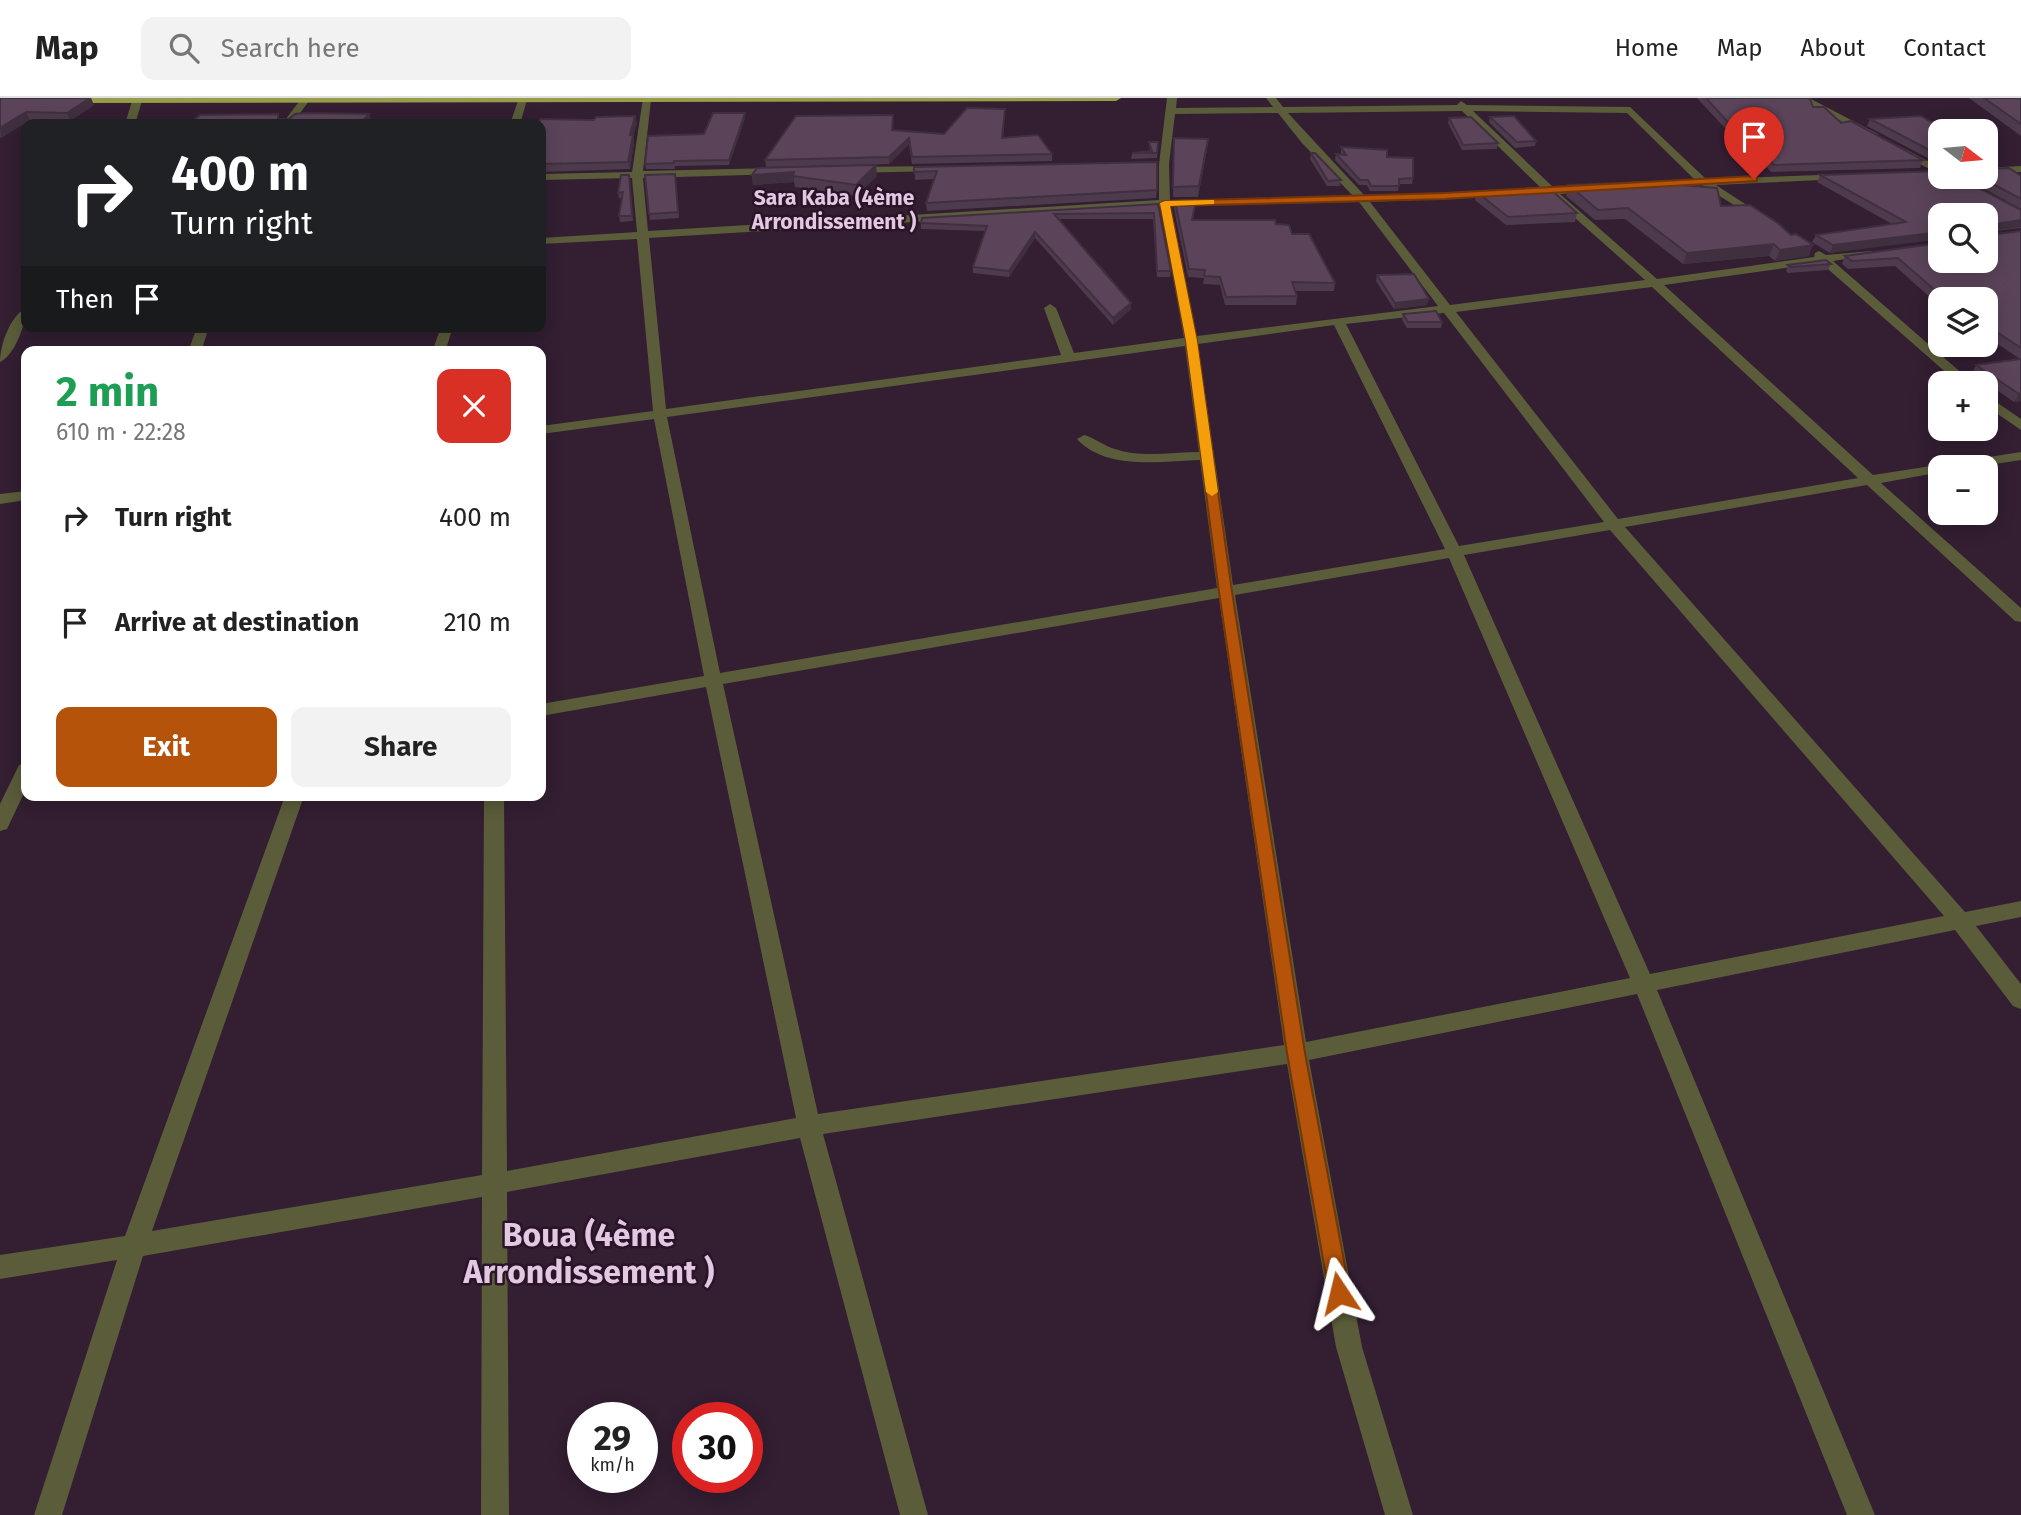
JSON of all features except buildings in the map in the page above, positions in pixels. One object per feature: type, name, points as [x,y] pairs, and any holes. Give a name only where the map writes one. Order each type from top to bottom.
[{"type":"highway","points":[[52,100],[1116,98]]},
{"type":"street","points":[[1541,98],[1550,109]]},
{"type":"street","points":[[1802,98],[1928,166]]},
{"type":"street","points":[[516,119],[522,100]]},
{"type":"street","points":[[646,100],[636,174],[660,415],[713,680],[810,1126],[914,1515]]},
{"type":"street","points":[[132,119],[137,101]]},
{"type":"street","points":[[291,119],[304,101]]},
{"type":"street","points":[[1460,103],[1489,136],[1656,284],[1867,480],[2021,617]]},
{"type":"street","points":[[1399,1515],[1349,1347],[1296,1053],[1191,341],[1157,164],[1171,105],[1460,103],[1550,109],[1630,110],[1701,180],[1769,223]]},
{"type":"street","points":[[1276,104],[1306,141],[1362,199],[1615,526],[1960,921],[2021,1000]]},
{"type":"street","points":[[831,170],[956,168]]},
{"type":"street","points":[[1998,170],[2021,169]]},
{"type":"street","points":[[546,177],[789,171]]},
{"type":"street","points":[[1914,174],[1928,173]]},
{"type":"street","points":[[1620,186],[1701,180],[1861,176]]},
{"type":"street","points":[[546,241],[1165,203],[1362,199],[1607,187]]},
{"type":"street","points":[[1803,245],[1826,259],[1952,371]]},
{"type":"street","points":[[546,429],[1338,321],[1656,284],[1877,252]]},
{"type":"street","points":[[1050,308],[1069,358]]},
{"type":"street","points":[[0,358],[21,321]]},
{"type":"street","points":[[1338,321],[1455,553],[1643,983],[1861,1515]]},
{"type":"street","points":[[1998,408],[2021,426]]},
{"type":"street","points":[[1084,439],[1098,450],[1121,457],[1207,456]]},
{"type":"street","points":[[1998,459],[2021,456]]},
{"type":"street","points":[[546,709],[1928,470]]},
{"type":"street","points":[[0,499],[21,497]]},
{"type":"street","points":[[0,824],[15,793]]},
{"type":"street","points":[[48,1515],[134,1246],[293,801]]},
{"type":"street","points":[[494,801],[495,1515]]},
{"type":"street","points":[[0,1267],[493,1184],[810,1126],[1296,1053],[2021,909]]},
{"type":"slow traffic","points":[[1211,202],[1165,203],[1191,341],[1212,492]]},
{"type":"district","name":"Sara Kaba (4ème Arrondissement )","points":[[834,210]]},
{"type":"district","name":"Boua (4ème Arrondissement )","points":[[589,1254]]},
{"type":"route","points":[[1339,1293],[1296,1053],[1191,341],[1165,203],[1444,196],[1754,179]]}]
